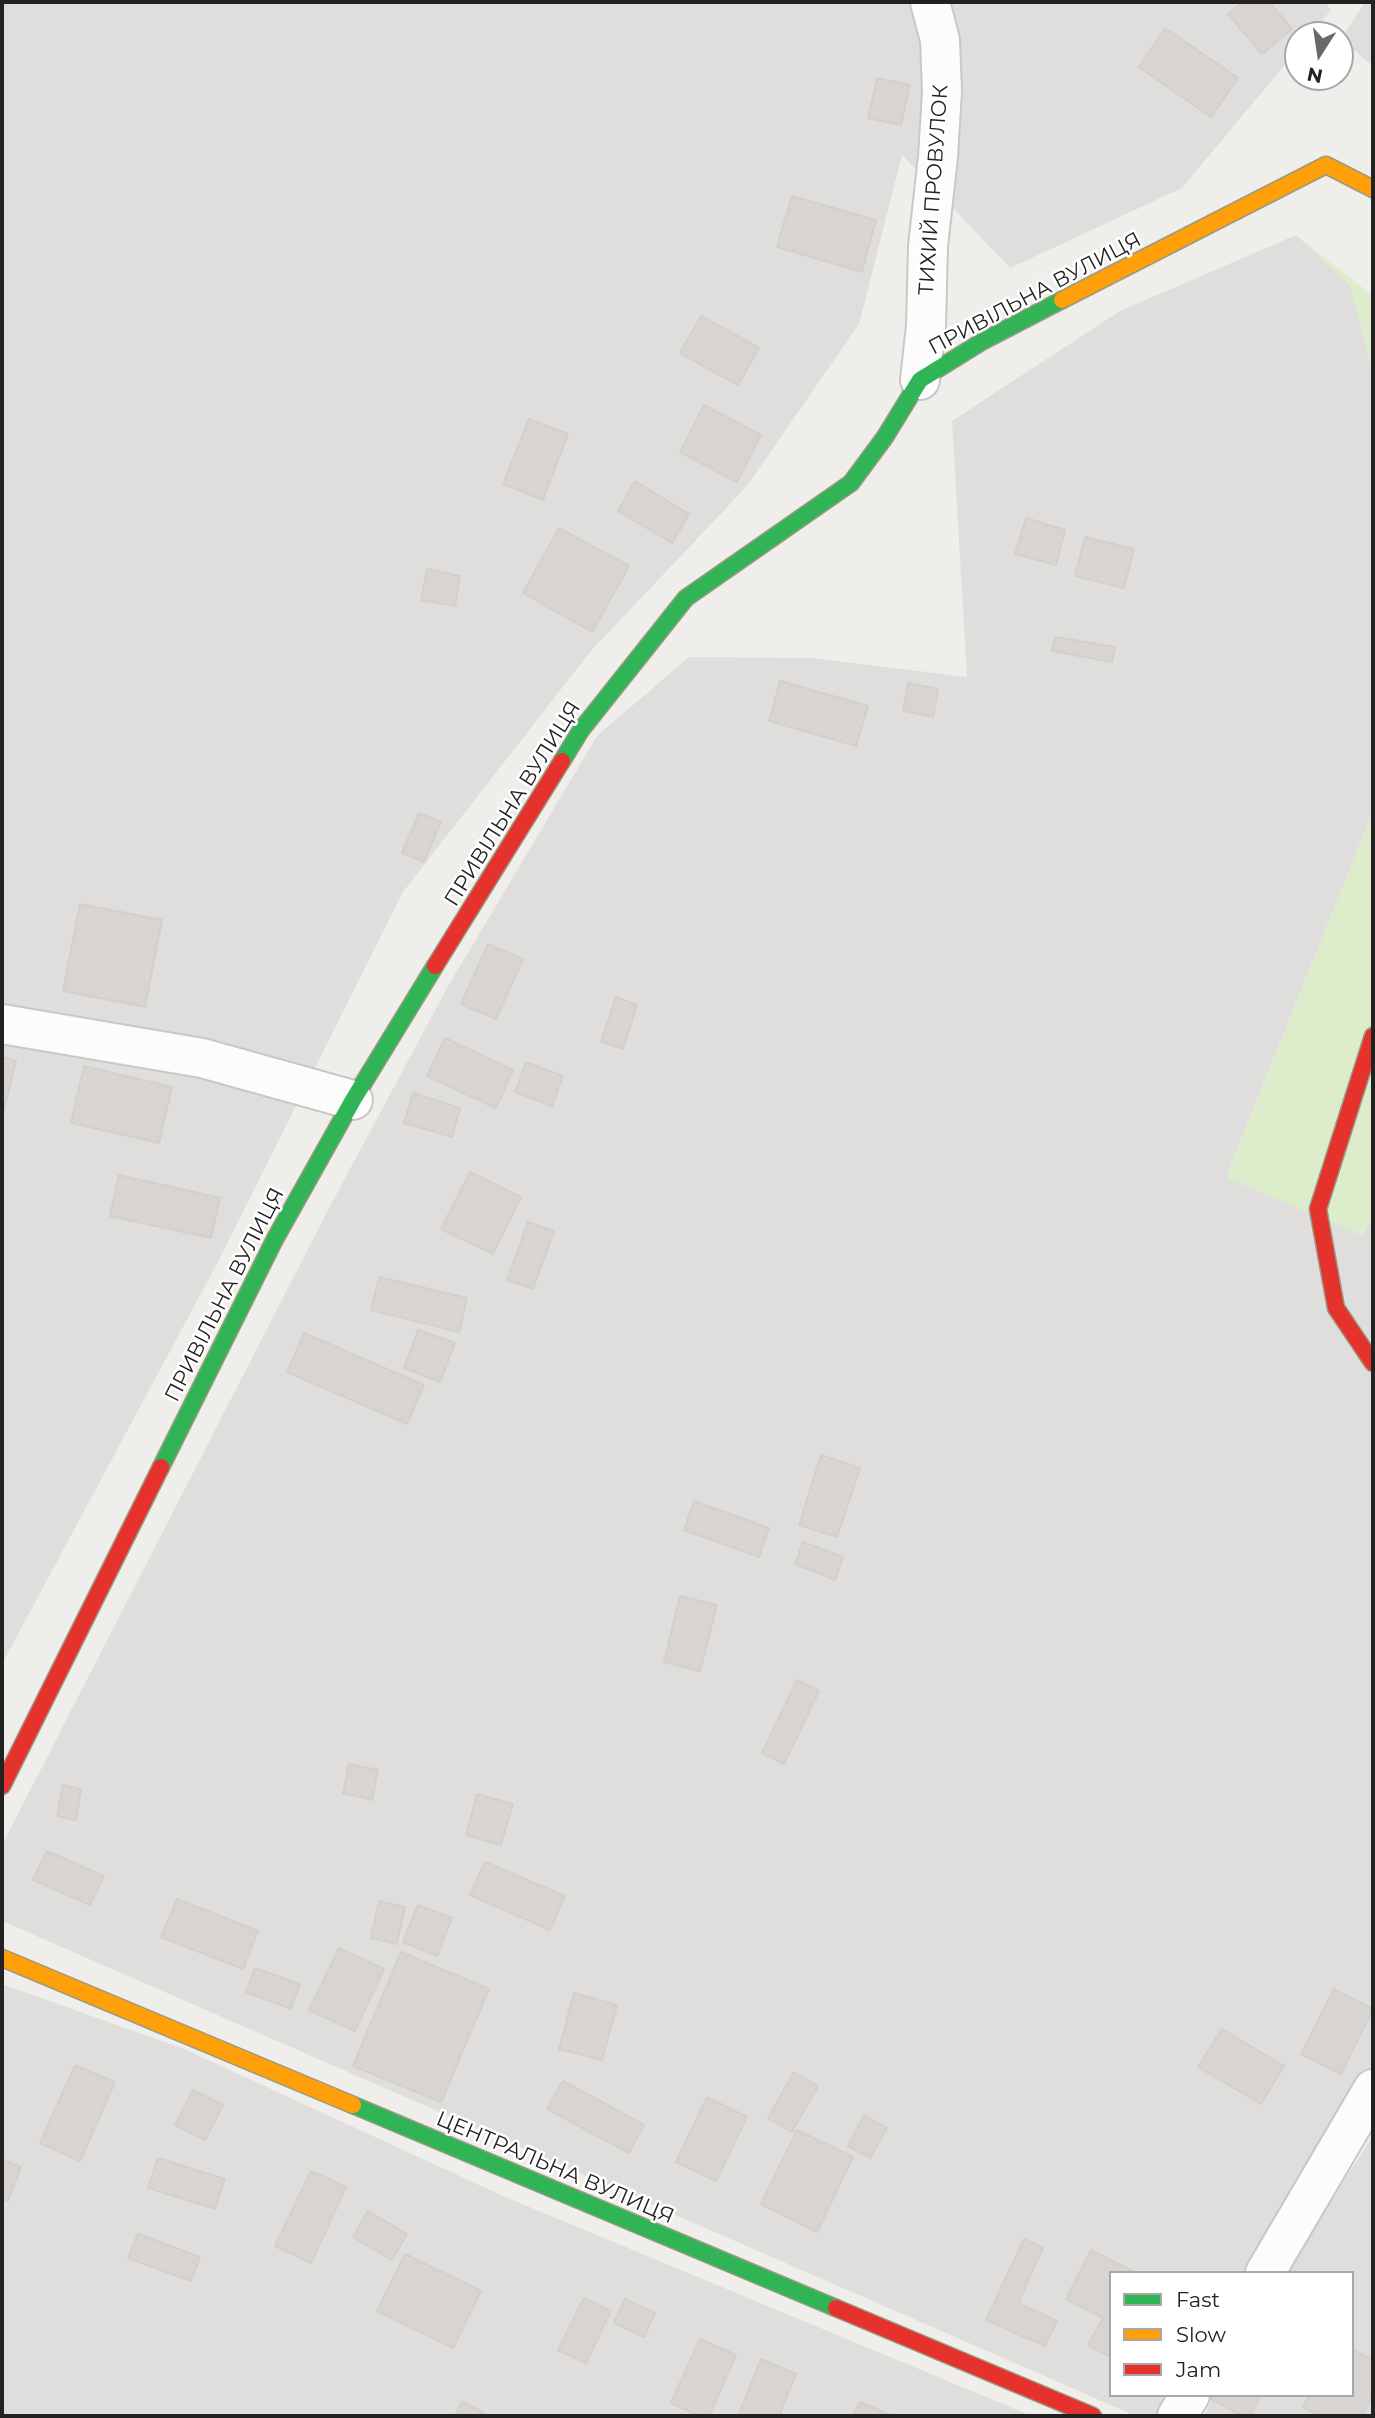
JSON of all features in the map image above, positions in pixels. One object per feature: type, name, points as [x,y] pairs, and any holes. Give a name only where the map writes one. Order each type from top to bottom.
[{"type":"street","name":"ТИХИЙ ПРОВУЛОК","points":[[920,380],[926,326],[928,246],[942,91],[940,40],[930,2]]},
{"type":"street","name":"ПРИВІЛЬНА ВУЛИЦЯ","points":[[2,1786],[275,1239],[353,1100],[581,730],[686,598],[851,482],[885,438],[920,380],[983,341],[1326,165],[1373,189]]},
{"type":"street","points":[[2,1024],[202,1058],[353,1100]]},
{"type":"street","points":[[1373,1036],[1318,1209],[1336,1308],[1373,1363]]},
{"type":"street","name":"ЦЕНТРАЛЬНА ВУЛИЦЯ","points":[[2,1958],[1093,2416]]},
{"type":"street","points":[[1266,2271],[1373,2089]]},
{"type":"street","points":[[1177,2416],[1189,2397]]},
{"type":"shaded area","points":[[2,2],[1325,2],[1331,10],[1322,21],[1284,21],[1284,66],[1182,188],[1010,268],[902,155],[859,324],[747,486],[590,652],[403,892],[220,1258],[2,1664]]},
{"type":"shaded area","points":[[1365,2],[1373,2],[1373,66],[1354,50],[1353,21]]},
{"type":"shaded area","points":[[1296,235],[1350,285],[1373,371],[1373,811],[1226,1177],[1363,1235],[1373,1214],[1373,2069],[1336,2137],[1253,2271],[1109,2271],[1109,2397],[1175,2397],[1164,2416],[1136,2416],[2,1921],[2,1845],[328,1210],[447,988],[597,736],[689,657],[813,658],[967,677],[952,421],[1120,311]]},
{"type":"shaded area","points":[[2,1984],[184,2049],[503,2196],[1032,2416],[2,2416]]},
{"type":"shaded area","points":[[1373,2136],[1373,2416],[1205,2416],[1212,2397],[1354,2397],[1354,2271],[1284,2271]]},
{"type":"green space","points":[[1296,235],[1373,296],[1373,371],[1350,285]]},
{"type":"green space","points":[[1373,811],[1373,1214],[1363,1236],[1226,1177]]},
{"type":"building","points":[[1242,2],[1269,2],[1285,21],[1284,36],[1262,54],[1228,14]]},
{"type":"building","points":[[1165,28],[1238,78],[1211,117],[1139,67]]},
{"type":"building","points":[[877,78],[910,85],[901,125],[868,118]]},
{"type":"building","points":[[792,196],[876,220],[862,272],[777,247]]},
{"type":"building","points":[[701,316],[759,348],[738,385],[680,353]]},
{"type":"building","points":[[704,405],[761,435],[737,482],[680,452]]},
{"type":"building","points":[[529,419],[568,434],[543,500],[503,484]]},
{"type":"building","points":[[635,481],[689,514],[672,543],[618,511]]},
{"type":"building","points":[[1026,518],[1065,530],[1056,565],[1015,554]]},
{"type":"building","points":[[559,528],[629,566],[592,632],[523,593]]},
{"type":"building","points":[[1085,537],[1134,549],[1124,588],[1075,576]]},
{"type":"building","points":[[427,569],[460,576],[455,606],[421,600]]},
{"type":"building","points":[[1055,637],[1115,647],[1112,662],[1052,651]]},
{"type":"building","points":[[780,681],[868,706],[856,746],[769,721]]},
{"type":"building","points":[[908,683],[938,689],[933,717],[903,711]]},
{"type":"building","points":[[419,813],[441,822],[424,862],[402,853]]},
{"type":"building","points":[[80,904],[162,920],[145,1007],[63,991]]},
{"type":"building","points":[[488,944],[523,959],[496,1019],[461,1004]]},
{"type":"building","points":[[616,997],[637,1005],[623,1049],[601,1042]]},
{"type":"building","points":[[445,1038],[513,1070],[496,1108],[427,1076]]},
{"type":"building","points":[[2,1057],[16,1061],[2,1117]]},
{"type":"building","points":[[526,1062],[563,1076],[552,1106],[515,1092]]},
{"type":"building","points":[[84,1066],[172,1087],[159,1143],[71,1123]]},
{"type":"building","points":[[413,1093],[460,1108],[452,1137],[404,1123]]},
{"type":"building","points":[[470,1172],[521,1197],[493,1254],[441,1229]]},
{"type":"building","points":[[119,1175],[220,1198],[211,1238],[110,1216]]},
{"type":"building","points":[[528,1222],[554,1231],[533,1289],[507,1280]]},
{"type":"building","points":[[379,1277],[467,1298],[459,1332],[371,1310]]},
{"type":"building","points":[[418,1330],[455,1343],[440,1382],[404,1368]]},
{"type":"building","points":[[304,1333],[424,1385],[407,1424],[287,1372]]},
{"type":"building","points":[[821,1455],[860,1468],[837,1537],[799,1525]]},
{"type":"building","points":[[694,1501],[769,1528],[759,1557],[684,1530]]},
{"type":"building","points":[[803,1542],[843,1557],[835,1580],[795,1564]]},
{"type":"building","points":[[680,1596],[717,1605],[700,1671],[664,1662]]},
{"type":"building","points":[[797,1680],[819,1691],[784,1764],[762,1753]]},
{"type":"building","points":[[349,1764],[378,1770],[372,1800],[343,1793]]},
{"type":"building","points":[[63,1785],[81,1789],[76,1820],[57,1816]]},
{"type":"building","points":[[477,1794],[513,1804],[501,1845],[466,1835]]},
{"type":"building","points":[[47,1851],[104,1876],[90,1905],[33,1880]]},
{"type":"building","points":[[485,1862],[565,1896],[550,1930],[470,1895]]},
{"type":"building","points":[[177,1899],[258,1931],[243,1969],[161,1937]]},
{"type":"building","points":[[379,1901],[405,1907],[397,1944],[371,1938]]},
{"type":"building","points":[[418,1905],[452,1918],[437,1956],[403,1942]]},
{"type":"building","points":[[339,1948],[384,1969],[355,2031],[309,2010]]},
{"type":"building","points":[[401,1952],[489,1989],[441,2102],[353,2066]]},
{"type":"building","points":[[255,1968],[300,1984],[291,2009],[246,1992]]},
{"type":"building","points":[[1334,1989],[1373,2009],[1341,2074],[1301,2054]]},
{"type":"building","points":[[574,1993],[617,2005],[602,2060],[559,2049]]},
{"type":"building","points":[[1222,2029],[1284,2066],[1261,2104],[1198,2067]]},
{"type":"building","points":[[75,2065],[115,2082],[80,2161],[40,2143]]},
{"type":"building","points":[[794,2072],[818,2086],[792,2132],[768,2118]]},
{"type":"building","points":[[563,2081],[644,2125],[629,2153],[547,2109]]},
{"type":"building","points":[[193,2090],[223,2105],[205,2140],[175,2125]]},
{"type":"building","points":[[707,2097],[747,2117],[716,2181],[676,2162]]},
{"type":"building","points":[[864,2115],[887,2128],[870,2158],[848,2146]]},
{"type":"building","points":[[797,2130],[853,2157],[817,2232],[761,2204]]},
{"type":"building","points":[[158,2158],[225,2179],[215,2209],[148,2188]]},
{"type":"building","points":[[2,2159],[21,2167],[8,2201],[2,2198]]},
{"type":"building","points":[[311,2171],[346,2187],[311,2263],[275,2246]]},
{"type":"building","points":[[368,2211],[407,2234],[392,2260],[353,2237]]},
{"type":"building","points":[[138,2234],[200,2257],[191,2281],[128,2258]]},
{"type":"building","points":[[1024,2239],[1043,2248],[1018,2303],[1057,2321],[1045,2346],[986,2320]]},
{"type":"building","points":[[1091,2250],[1132,2271],[1109,2271],[1109,2356],[1088,2345],[1103,2318],[1066,2299]]},
{"type":"building","points":[[405,2254],[481,2291],[453,2348],[377,2311]]},
{"type":"building","points":[[584,2298],[611,2311],[586,2363],[558,2350]]},
{"type":"building","points":[[625,2299],[655,2313],[644,2337],[614,2323]]},
{"type":"building","points":[[700,2339],[736,2355],[709,2416],[699,2416],[671,2403]]},
{"type":"building","points":[[1354,2350],[1373,2360],[1373,2395],[1362,2416],[1320,2416],[1303,2407],[1308,2397],[1354,2397]]},
{"type":"building","points":[[761,2359],[796,2374],[779,2416],[738,2416]]},
{"type":"building","points":[[1260,2397],[1250,2416],[1243,2416],[1211,2399]]},
{"type":"building","points":[[462,2402],[484,2413],[482,2416],[455,2416]]},
{"type":"building","points":[[860,2402],[892,2416],[853,2416]]},
{"type":"traffic: fast","points":[[562,761],[581,730],[686,598],[851,483],[885,437],[920,380],[983,341],[1062,300]]},
{"type":"traffic: fast","points":[[161,1467],[275,1239],[353,1100],[435,966]]},
{"type":"traffic: fast","points":[[353,2105],[836,2308]]},
{"type":"traffic: slow","points":[[1062,300],[1326,165],[1373,189]]},
{"type":"traffic: slow","points":[[2,1958],[353,2105]]},
{"type":"traffic: jam","points":[[435,966],[562,761]]},
{"type":"traffic: jam","points":[[1373,1036],[1318,1209],[1336,1308],[1373,1363]]},
{"type":"traffic: jam","points":[[2,1786],[161,1467]]},
{"type":"traffic: jam","points":[[836,2308],[1093,2416]]}]
